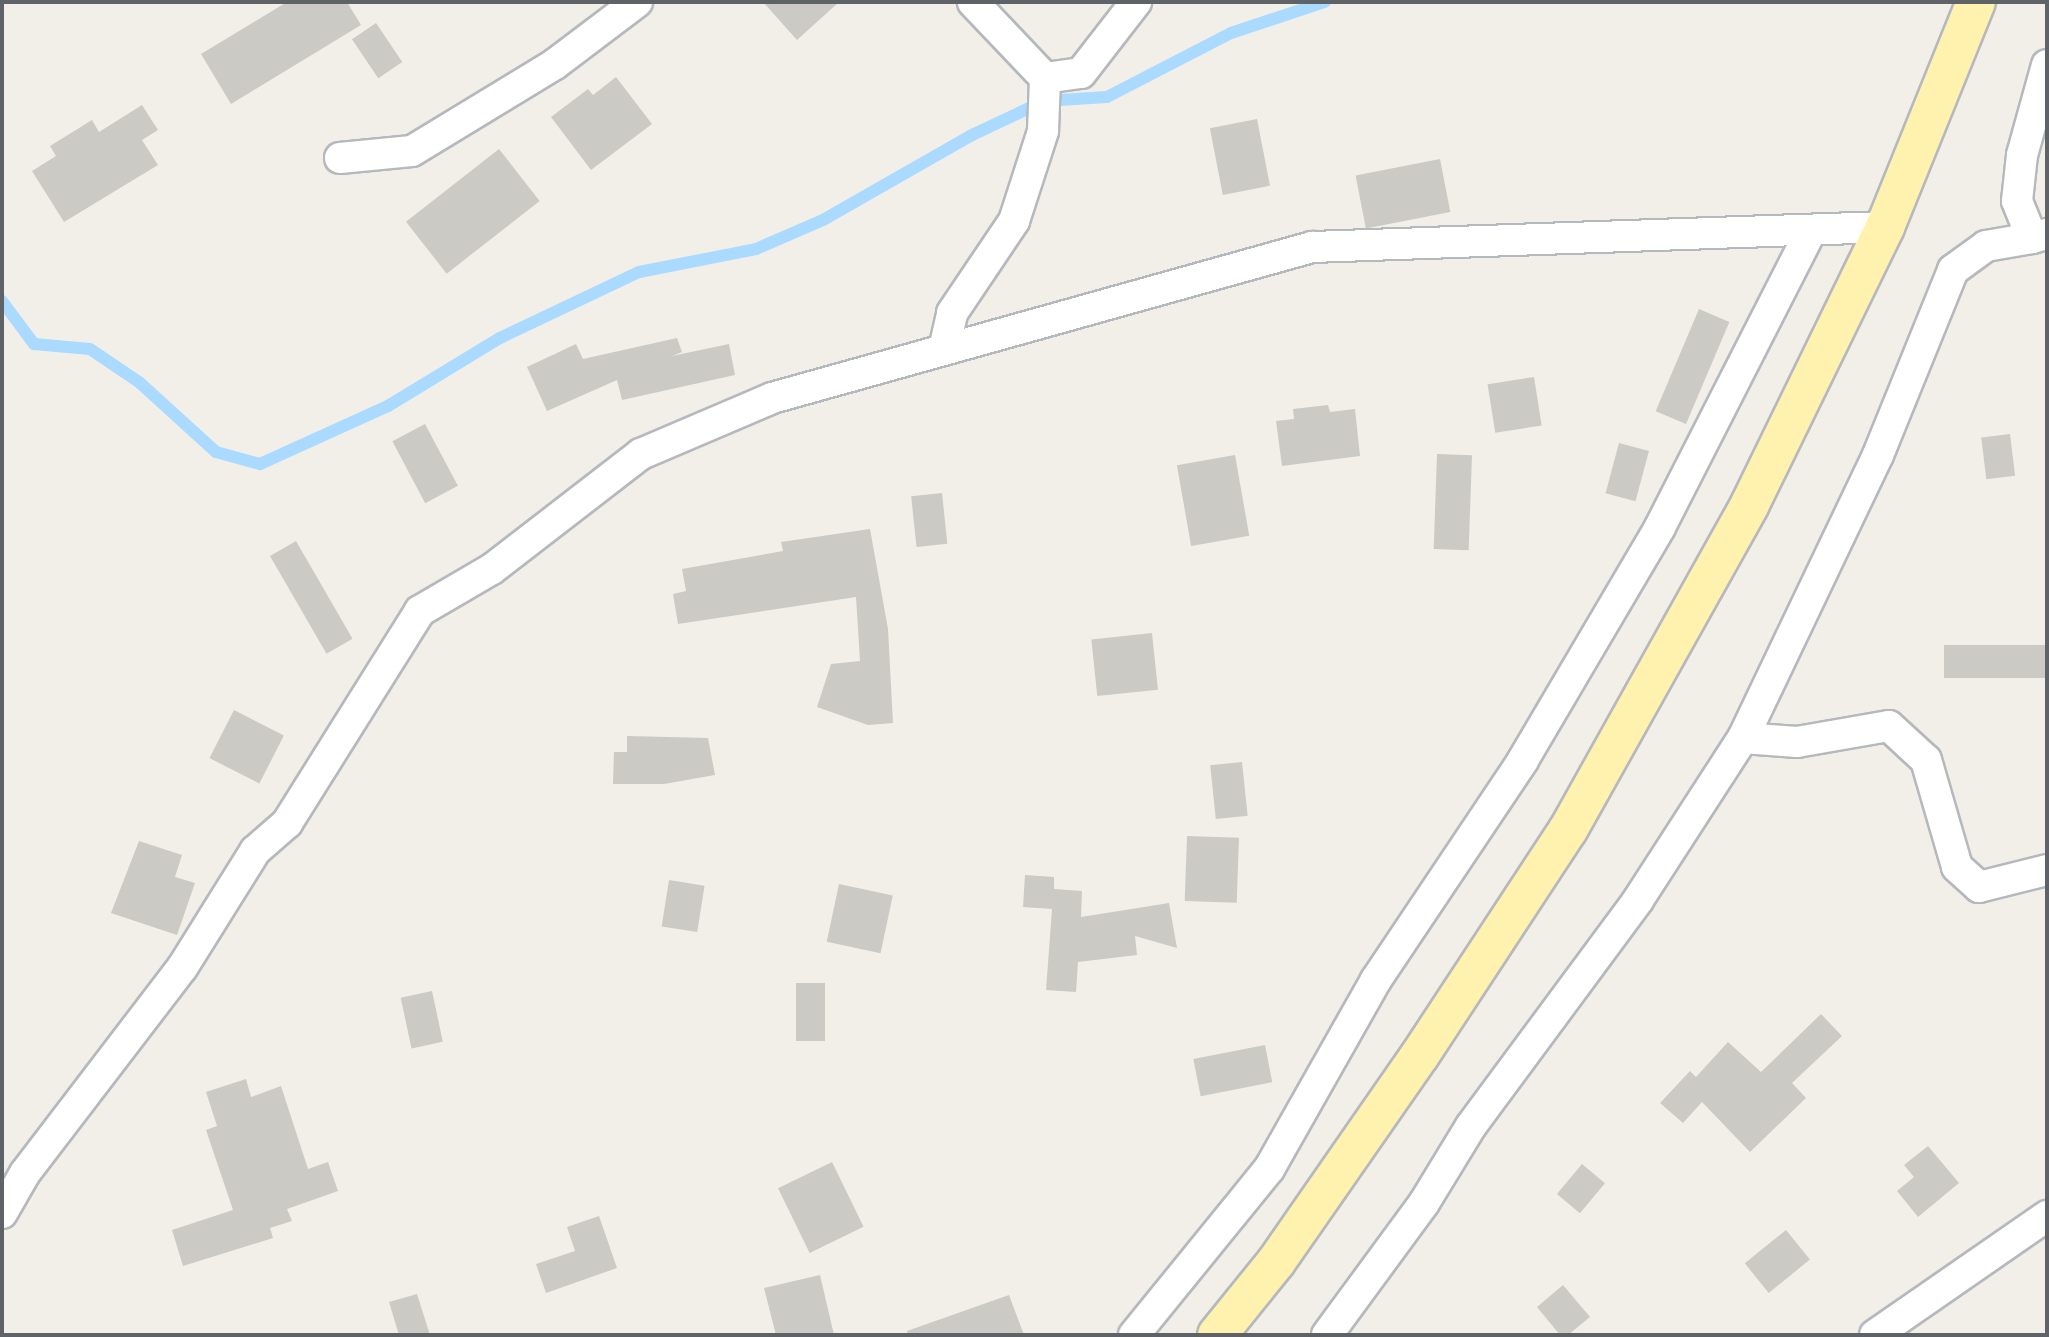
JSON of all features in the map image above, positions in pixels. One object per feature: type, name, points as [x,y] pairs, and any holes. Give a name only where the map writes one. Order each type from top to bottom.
[{"type":"main road","points":[[1217,1335],[1276,1262],[1405,1077],[1568,830],[1750,504],[1885,227],[1976,2]]},
{"type":"street","points":[[340,158],[412,151],[555,64],[637,2]]},
{"type":"street","points":[[944,349],[952,313],[1014,221],[1043,131],[1045,78],[973,2]]},
{"type":"street","points":[[1045,78],[1081,73],[1136,2]]},
{"type":"street","points":[[1327,1335],[1424,1203],[1471,1126],[1638,900],[1743,738],[1878,455],[1953,270],[1986,246],[2039,236],[2017,201],[2022,155],[2047,65]]},
{"type":"street","points":[[2,1213],[25,1173],[182,968],[255,851],[287,823],[420,611],[492,569],[641,454],[772,398],[1312,247],[1810,232],[1885,227]]},
{"type":"street","points":[[1134,1335],[1269,1169],[1376,980],[1523,760],[1660,527],[1810,232]]},
{"type":"street","points":[[1743,738],[1797,742],[1889,726],[1926,760],[1957,867],[1979,887],[2047,870]]},
{"type":"street","points":[[1875,1335],[2047,1216]]},
{"type":"building","points":[[287,2],[347,2],[361,25],[231,104],[201,54]]},
{"type":"building","points":[[763,2],[839,2],[797,40]]},
{"type":"building","points":[[376,23],[402,62],[378,78],[352,39]]},
{"type":"building","points":[[616,77],[652,124],[591,170],[551,117],[588,89],[593,95]]},
{"type":"building","points":[[142,105],[158,130],[142,140],[158,165],[64,222],[32,171],[56,156],[50,146],[92,120],[99,132]]},
{"type":"building","points":[[1257,119],[1270,186],[1223,195],[1210,128]]},
{"type":"building","points":[[499,149],[540,201],[447,274],[406,222]]},
{"type":"building","points":[[1440,159],[1450,212],[1366,228],[1356,175]]},
{"type":"building","points":[[1699,309],[1729,322],[1686,424],[1656,411]]},
{"type":"building","points":[[677,338],[682,352],[672,356],[729,344],[735,375],[622,400],[617,380],[547,411],[527,367],[576,344],[583,359]]},
{"type":"building","points":[[1534,377],[1542,425],[1495,433],[1488,384]]},
{"type":"building","points":[[1328,405],[1330,412],[1355,409],[1360,456],[1282,466],[1276,421],[1294,419],[1293,409]]},
{"type":"building","points":[[425,424],[458,486],[425,503],[392,441]]},
{"type":"building","points":[[2010,434],[2015,476],[1986,479],[1981,438]]},
{"type":"building","points":[[1619,443],[1649,451],[1635,501],[1606,493]]},
{"type":"building","points":[[1437,454],[1472,455],[1469,550],[1434,549]]},
{"type":"building","points":[[1235,455],[1249,536],[1191,546],[1177,465]]},
{"type":"building","points":[[942,493],[947,544],[917,547],[911,496]]},
{"type":"building","points":[[870,529],[888,629],[893,723],[868,725],[817,707],[831,664],[860,661],[856,597],[678,624],[673,594],[686,591],[682,569],[783,551],[781,542]]},
{"type":"building","points":[[296,541],[353,639],[327,654],[270,556]]},
{"type":"building","points":[[1152,633],[1158,690],[1097,696],[1091,639]]},
{"type":"building","points":[[1944,645],[2047,645],[2047,678],[1944,678]]},
{"type":"building","points":[[234,710],[284,735],[259,784],[209,758]]},
{"type":"building","points":[[627,736],[708,738],[715,775],[664,784],[613,784],[614,752],[627,752]]},
{"type":"building","points":[[1242,762],[1248,816],[1216,819],[1210,765]]},
{"type":"building","points":[[1187,836],[1239,838],[1237,903],[1185,901]]},
{"type":"building","points":[[139,841],[182,855],[175,877],[195,883],[177,935],[111,913]]},
{"type":"building","points":[[1025,875],[1054,877],[1054,889],[1082,891],[1081,917],[1169,903],[1177,948],[1135,936],[1137,955],[1078,962],[1076,992],[1046,990],[1052,909],[1023,907]]},
{"type":"building","points":[[669,880],[705,886],[697,932],[662,926]]},
{"type":"building","points":[[839,884],[893,895],[881,953],[827,942]]},
{"type":"building","points":[[796,983],[825,983],[825,1041],[796,1041]]},
{"type":"building","points":[[432,991],[443,1042],[412,1049],[401,998]]},
{"type":"building","points":[[1821,1014],[1842,1036],[1792,1083],[1806,1098],[1750,1152],[1702,1102],[1683,1123],[1660,1103],[1690,1071],[1696,1077],[1728,1042],[1761,1072]]},
{"type":"building","points":[[1265,1045],[1272,1082],[1201,1096],[1193,1059]]},
{"type":"building","points":[[246,1079],[251,1097],[281,1086],[308,1169],[328,1162],[338,1191],[287,1209],[292,1221],[270,1228],[273,1238],[183,1266],[172,1230],[233,1210],[206,1130],[217,1126],[206,1092]]},
{"type":"building","points":[[1928,1146],[1959,1183],[1918,1217],[1897,1191],[1914,1177],[1904,1165]]},
{"type":"building","points":[[832,1162],[864,1227],[810,1253],[778,1188]]},
{"type":"building","points":[[1582,1164],[1605,1183],[1580,1213],[1557,1194]]},
{"type":"building","points":[[599,1216],[617,1268],[546,1293],[536,1264],[575,1251],[567,1227]]},
{"type":"building","points":[[1786,1230],[1810,1260],[1769,1293],[1745,1263]]},
{"type":"building","points":[[820,1275],[834,1335],[776,1335],[764,1288]]},
{"type":"building","points":[[1563,1285],[1590,1317],[1568,1335],[1560,1335],[1537,1307]]},
{"type":"building","points":[[417,1294],[430,1335],[399,1335],[389,1302]]},
{"type":"building","points":[[1009,1295],[1024,1335],[908,1335],[907,1331]]},
{"type":"waterway","points":[[2,301],[34,344],[90,349],[139,382],[216,452],[260,464],[388,406],[500,338],[639,272],[756,249],[823,220],[970,136],[1044,101],[1107,97],[1231,33],[1325,2]]}]
